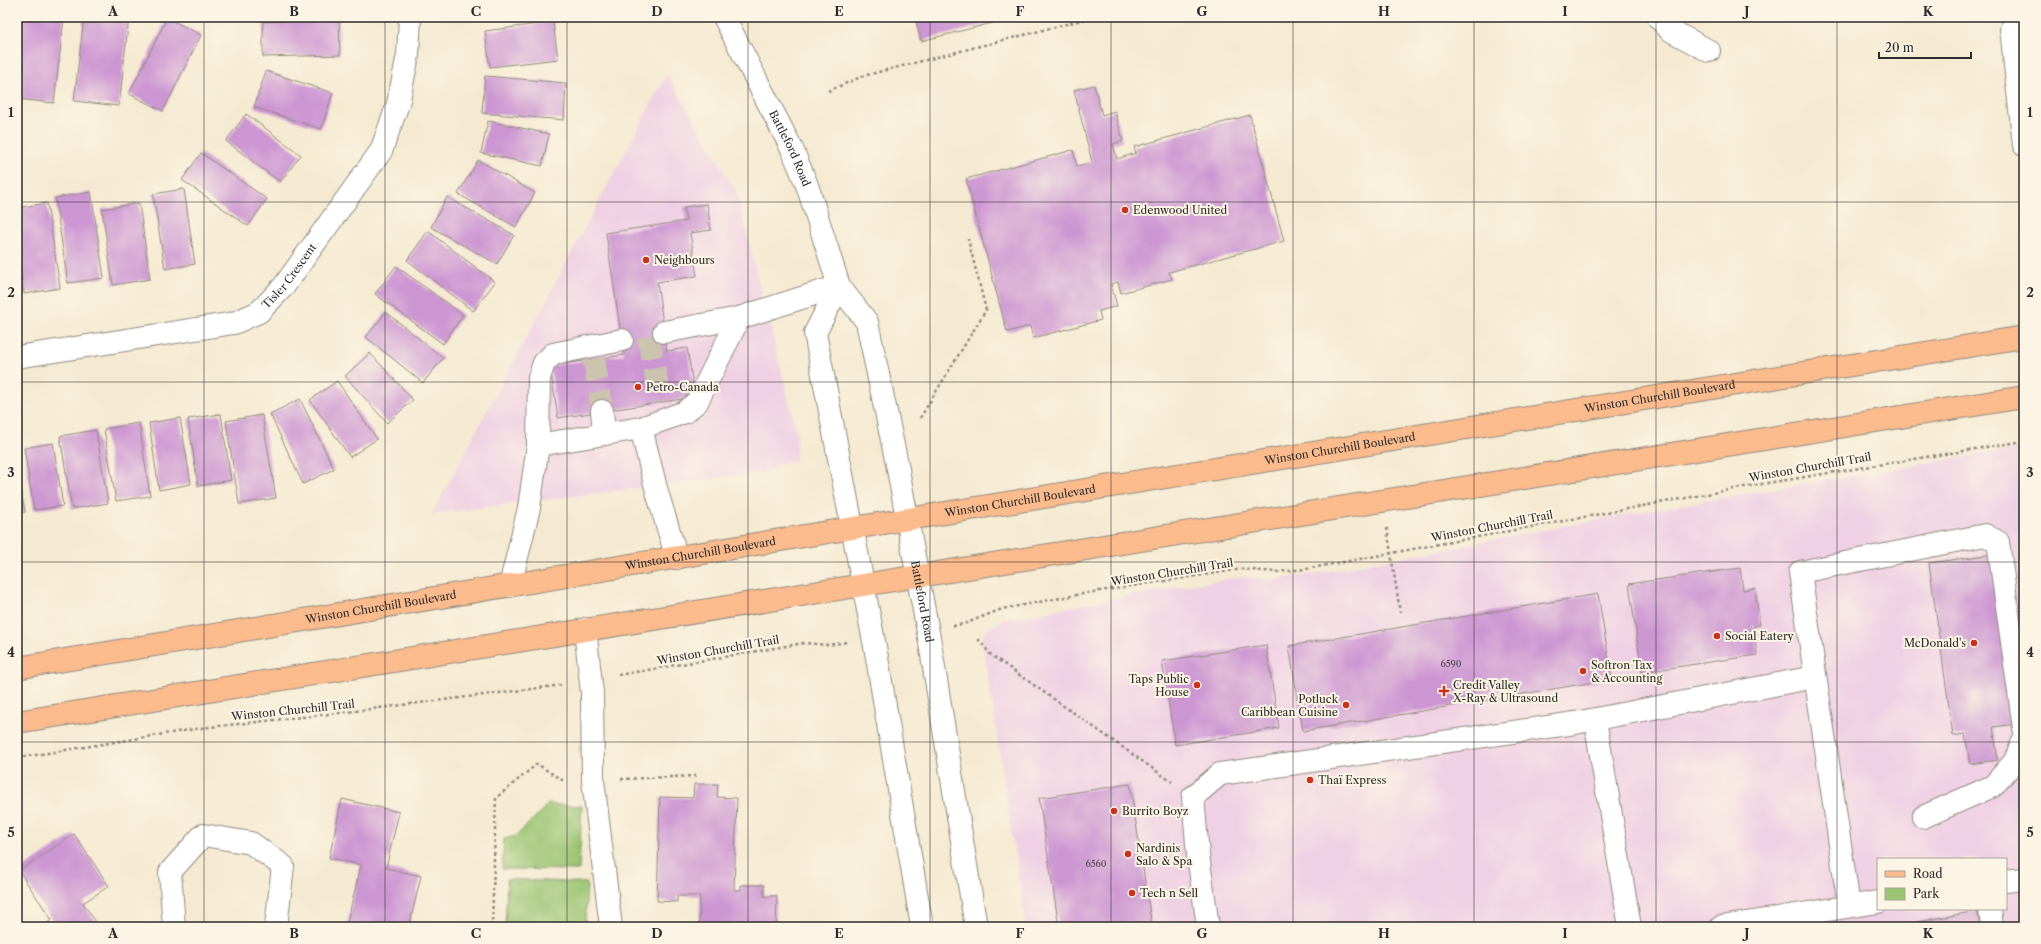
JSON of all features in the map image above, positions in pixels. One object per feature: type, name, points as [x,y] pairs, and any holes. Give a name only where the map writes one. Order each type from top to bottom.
[{"type":"main road","name":"Winston Churchill Boulevard","points":[[17,668],[907,520],[2024,338]]},
{"type":"main road","points":[[17,722],[864,585],[1383,499],[2024,397]]},
{"type":"street","name":"Tisler Crescent","points":[[17,357],[234,323],[259,312],[284,286],[381,151],[398,104],[408,55],[410,17]]},
{"type":"street","name":"Battleford Road","points":[[724,17],[792,149],[807,185],[839,286],[867,322],[918,576],[976,927]]},
{"type":"street","points":[[1658,17],[1670,30],[1709,51]]},
{"type":"street","points":[[2024,26],[2011,28],[2024,145]]},
{"type":"street","points":[[664,332],[739,318],[839,286]]},
{"type":"street","points":[[839,286],[815,333],[864,585],[922,927]]},
{"type":"street","points":[[538,445],[641,428],[662,411],[685,412],[697,402],[739,318]]},
{"type":"street","points":[[510,586],[530,508],[538,445],[539,378],[544,363],[553,354],[593,353],[622,340]]},
{"type":"street","points":[[602,411],[604,434]]},
{"type":"street","points":[[641,428],[657,492],[677,558]]},
{"type":"street","points":[[1849,906],[1800,572],[1985,535],[1998,542],[2024,728]]},
{"type":"street","points":[[585,630],[592,693],[593,780],[611,927]]},
{"type":"street","points":[[1208,927],[1198,855],[1193,797],[1220,774],[1595,720],[1816,676]]},
{"type":"street","points":[[1595,720],[1630,927]]},
{"type":"street","points":[[1923,817],[1993,786],[2015,761],[2024,739]]},
{"type":"street","points":[[174,927],[170,872],[204,835],[251,843],[283,866],[276,927]]},
{"type":"street","points":[[2007,881],[2024,878]]},
{"type":"street","points":[[1735,926],[1877,902]]},
{"type":"street","points":[[1990,910],[1992,927]]},
{"type":"path","points":[[828,91],[863,76],[1094,17]]},
{"type":"path","points":[[920,418],[986,310],[968,239]]},
{"type":"path","name":"Winston Churchill Trail","points":[[964,624],[1002,609],[1095,592],[1242,569],[1276,572],[1306,569],[1750,486],[2024,441]]},
{"type":"path","points":[[1383,499],[1400,612]]},
{"type":"path","points":[[978,639],[991,656],[1193,797]]},
{"type":"path","name":"Winston Churchill Trail","points":[[611,676],[804,643],[828,645]]},
{"type":"path","name":"Winston Churchill Trail","points":[[17,758],[201,728],[340,713],[564,685]]},
{"type":"path","points":[[492,927],[496,798],[537,764],[562,780],[696,776]]},
{"type":"shaded area","points":[[667,74],[736,191],[797,433],[796,461],[774,465],[775,471],[432,514]]},
{"type":"shaded area","points":[[2024,447],[2024,927],[1026,927],[982,638],[989,628],[1003,620],[1133,595],[1239,577],[1274,580],[1646,511]]},
{"type":"green space","points":[[548,804],[582,806],[579,870],[502,869],[504,839],[516,836]]},
{"type":"green space","points":[[507,879],[587,883],[585,927],[505,927]]},
{"type":"building","points":[[21,17],[64,17],[54,103],[17,99],[17,54]]},
{"type":"building","points":[[84,17],[129,17],[119,106],[74,101]]},
{"type":"building","points":[[915,17],[1012,17],[1012,18],[921,41]]},
{"type":"building","points":[[167,18],[201,35],[163,111],[129,94]]},
{"type":"building","points":[[339,19],[340,55],[263,57],[263,22]]},
{"type":"building","points":[[553,22],[558,59],[490,67],[485,31]]},
{"type":"building","points":[[266,71],[333,93],[321,129],[254,107]]},
{"type":"building","points":[[485,76],[566,83],[564,120],[482,113]]},
{"type":"building","name":"Edenwood United","points":[[1094,85],[1102,115],[1115,111],[1123,141],[1113,144],[1117,159],[1136,153],[1134,147],[1250,115],[1284,241],[1169,272],[1172,279],[1121,293],[1118,282],[1111,284],[1117,306],[1099,311],[1101,320],[1033,338],[1030,326],[1007,332],[966,179],[1073,150],[1077,166],[1092,162],[1074,90]]},
{"type":"building","points":[[246,114],[301,155],[280,182],[226,141]]},
{"type":"building","points":[[488,121],[549,134],[542,166],[481,153]]},
{"type":"building","points":[[201,153],[267,199],[248,226],[182,180]]},
{"type":"building","points":[[478,160],[535,193],[516,227],[458,194]]},
{"type":"building","points":[[184,189],[195,264],[165,269],[153,194]]},
{"type":"building","points":[[91,192],[104,278],[68,283],[55,198]]},
{"type":"building","points":[[447,197],[514,235],[497,264],[431,227]]},
{"type":"building","points":[[47,203],[60,288],[24,294],[17,245],[17,208]]},
{"type":"building","points":[[139,203],[150,279],[113,285],[102,209]]},
{"type":"building","points":[[707,204],[711,230],[690,233],[697,276],[657,282],[667,351],[687,348],[695,397],[558,418],[550,366],[624,355],[606,233],[686,221],[684,207]]},
{"type":"building","points":[[428,231],[495,282],[473,311],[407,260]]},
{"type":"building","points":[[396,266],[463,315],[443,344],[375,294]]},
{"type":"building","points":[[386,312],[443,358],[423,383],[366,337]]},
{"type":"building","points":[[370,353],[413,400],[387,423],[345,376]]},
{"type":"building","points":[[337,381],[377,439],[350,457],[310,400]]},
{"type":"building","points":[[300,399],[334,469],[303,484],[270,414]]},
{"type":"building","points":[[221,414],[231,480],[198,486],[188,419]]},
{"type":"building","points":[[262,415],[276,498],[239,504],[226,421]]},
{"type":"building","points":[[180,418],[191,484],[159,490],[149,423]]},
{"type":"building","points":[[139,423],[150,496],[116,501],[104,429]]},
{"type":"building","points":[[96,430],[108,503],[72,509],[60,436]]},
{"type":"building","points":[[53,443],[63,506],[34,510],[24,448]]},
{"type":"building","points":[[17,467],[25,512],[17,514]]},
{"type":"building","name":"McDonald's","points":[[1994,554],[2018,724],[1993,727],[1998,760],[1970,764],[1965,734],[1953,736],[1929,563]]},
{"type":"building","points":[[1740,568],[1743,590],[1755,588],[1760,625],[1753,626],[1757,655],[1642,672],[1629,584]]},
{"type":"building","points":[[1598,594],[1612,679],[1303,731],[1289,646]]},
{"type":"building","points":[[1266,645],[1279,728],[1175,745],[1162,661]]},
{"type":"building","points":[[694,784],[718,784],[717,797],[737,798],[734,890],[741,890],[741,885],[764,885],[764,896],[777,896],[776,927],[699,927],[700,896],[677,896],[677,902],[657,901],[660,797],[693,798]]},
{"type":"building","points":[[1130,784],[1152,927],[1059,927],[1039,798]]},
{"type":"building","points":[[342,799],[399,812],[386,868],[421,876],[409,927],[346,927],[361,865],[329,858]]},
{"type":"building","points":[[74,834],[109,886],[83,903],[99,927],[41,927],[52,920],[19,871]]},
{"type":"building","points":[[1977,911],[1980,927],[1895,927],[1895,926]]},
{"type":"tunnel","points":[[648,336],[661,402]]},
{"type":"tunnel","points":[[594,359],[602,411]]},
{"type":"place","name":"Edenwood United","points":[[1125,210]]},
{"type":"place","name":"Neighbours","points":[[646,260]]},
{"type":"place","name":"Petro-Canada","points":[[638,387]]},
{"type":"place","name":"Social Eatery","points":[[1717,636]]},
{"type":"place","name":"McDonald's","points":[[1974,643]]},
{"type":"place","name":"Softron Tax & Accounting","points":[[1583,671]]},
{"type":"place","name":"Taps Public House","points":[[1197,685]]},
{"type":"place","name":"Credit Valley X-Ray & Ultrasound","points":[[1444,691]]},
{"type":"place","name":"Potluck Caribbean Cuisine","points":[[1346,705]]},
{"type":"place","name":"Thaï Express","points":[[1310,780]]},
{"type":"place","name":"Burrito Boyz","points":[[1114,811]]},
{"type":"place","name":"Nardinis Salo & Spa","points":[[1128,854]]},
{"type":"place","name":"Tech n Sell","points":[[1132,893]]}]
